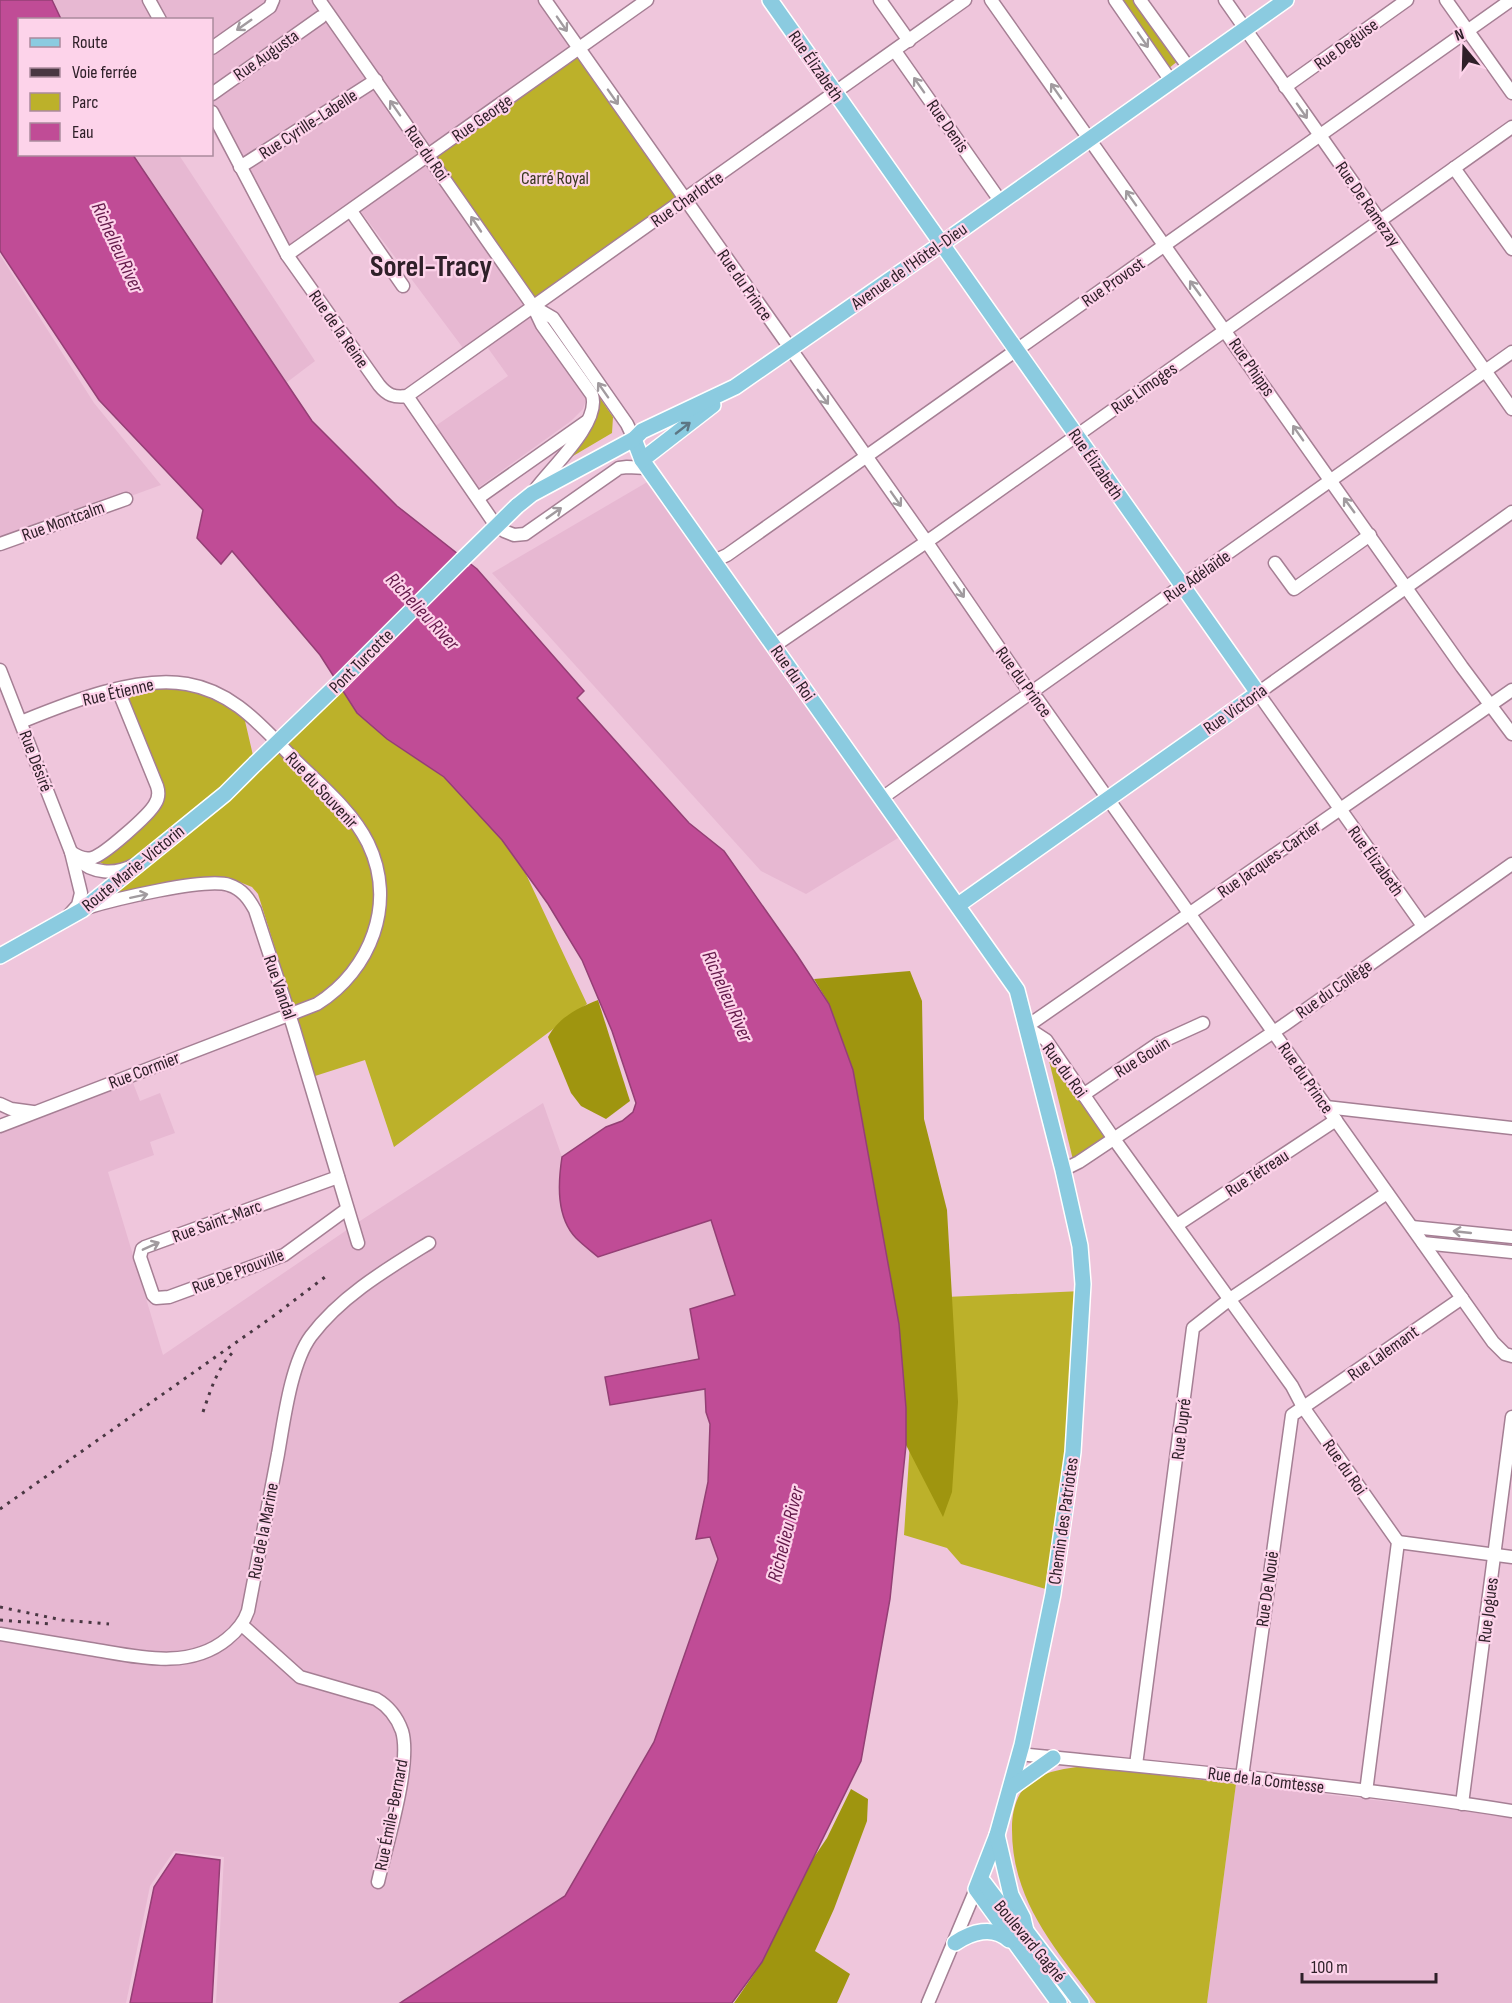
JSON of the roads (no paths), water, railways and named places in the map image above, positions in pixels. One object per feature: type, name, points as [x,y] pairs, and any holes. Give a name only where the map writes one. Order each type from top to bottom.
[{"type":"main road","name":"Rue Élizabeth","points":[[770,0],[1257,693]]},
{"type":"main road","name":"Avenue de l'Hôtel-Dieu","points":[[517,506],[532,494],[634,439],[642,431],[735,387],[942,244],[1286,0]]},
{"type":"main road","points":[[645,464],[716,402],[721,394]]},
{"type":"main road","name":"Rue du Roi","points":[[634,439],[645,464],[1017,990],[1026,1027]]},
{"type":"main road","name":"Pont Turcotte","points":[[255,765],[517,506]]},
{"type":"main road","name":"Rue Victoria","points":[[958,905],[1257,693]]},
{"type":"main road","name":"Route Marie-Victorin","points":[[0,955],[82,910],[225,794],[255,765]]},
{"type":"main road","name":"Chemin des Patriotes","points":[[978,1884],[997,1835],[1020,1754],[1053,1594],[1073,1452],[1083,1284],[1080,1246],[1026,1027]]},
{"type":"main road","points":[[1011,1788],[1053,1758]]},
{"type":"main road","points":[[997,1835],[1011,1895],[1023,1918],[1026,1932]]},
{"type":"main road","name":"Boulevard Gagné","points":[[978,1884],[1015,1924],[1026,1932],[1081,2003]]},
{"type":"main road","name":"Boulevard Gagné","points":[[978,1884],[1018,1948],[1059,2003]]},
{"type":"main road","points":[[954,1943],[965,1936],[986,1931],[996,1932],[1006,1937],[1018,1948]]},
{"type":"street","points":[[148,0],[159,18]]},
{"type":"street","points":[[213,47],[270,7],[273,0]]},
{"type":"street","name":"Rue du Prince","points":[[545,0],[926,541],[1030,693],[1038,700],[1108,798],[1493,1342],[1504,1354],[1512,1356]]},
{"type":"street","name":"Rue George","points":[[287,255],[647,0]]},
{"type":"street","points":[[880,0],[909,41]]},
{"type":"street","name":"Rue Charlotte","points":[[406,396],[965,0]]},
{"type":"street","name":"Rue Phipps","points":[[991,0],[1512,734]]},
{"type":"street","points":[[1115,0],[1171,81]]},
{"type":"street","points":[[1140,0],[1189,68]]},
{"type":"street","name":"Rue De Ramezay","points":[[1225,0],[1512,409]]},
{"type":"street","name":"Rue Deguise","points":[[1285,87],[1407,0]]},
{"type":"street","points":[[1446,0],[1512,93]]},
{"type":"street","name":"Rue Provost","points":[[714,561],[727,555],[1511,0]]},
{"type":"street","name":"Rue du Roi","points":[[323,6],[533,306],[542,325],[592,396],[594,408],[578,439],[532,494]]},
{"type":"street","name":"Rue Augusta","points":[[213,93],[323,6]]},
{"type":"street","name":"Rue Denis","points":[[895,51],[1001,202]]},
{"type":"street","name":"Rue Cyrille-Labelle","points":[[240,167],[376,80]]},
{"type":"street","name":"Rue de la Reine","points":[[213,114],[287,255],[385,393],[396,397],[406,396]]},
{"type":"street","name":"Rue Limoges","points":[[774,646],[1076,436],[1512,127]]},
{"type":"street","points":[[1454,168],[1512,249]]},
{"type":"street","points":[[351,211],[404,286]]},
{"type":"street","name":"Rue du Roi","points":[[533,306],[553,318],[627,424],[634,439]]},
{"type":"street","name":"Rue Adélaïde","points":[[882,798],[1512,352]]},
{"type":"street","points":[[406,396],[492,520]]},
{"type":"street","points":[[478,498],[586,422]]},
{"type":"street","points":[[504,531],[514,536],[525,534],[617,470],[645,464]]},
{"type":"street","name":"Rue Montcalm","points":[[0,544],[126,499]]},
{"type":"street","name":"Rue Victoria","points":[[1257,693],[1512,512]]},
{"type":"street","points":[[1275,563],[1294,588],[1370,535]]},
{"type":"street","name":"Rue Désiré","points":[[0,670],[3,689],[21,722],[71,852],[81,893],[78,905],[64,921]]},
{"type":"street","name":"Rue Étienne","points":[[21,722],[80,700],[159,682],[188,684],[218,693],[248,712]]},
{"type":"street","points":[[71,852],[82,858],[94,858],[105,852],[149,812],[158,798],[157,786],[118,690]]},
{"type":"street","name":"Rue Jacques-Cartier","points":[[1026,1027],[1490,703],[1512,690]]},
{"type":"street","name":"Rue Élizabeth","points":[[1257,693],[1423,926]]},
{"type":"street","name":"Rue du Souvenir","points":[[248,712],[332,797],[358,828],[372,854],[380,884],[376,930],[360,963],[331,996],[289,1015]]},
{"type":"street","points":[[71,852],[81,862],[101,871],[125,869],[143,860]]},
{"type":"street","name":"Rue du Collège","points":[[1063,1170],[1273,1031],[1511,866]]},
{"type":"street","name":"Rue Vandal","points":[[82,910],[99,904],[198,884],[232,885],[247,896],[255,910],[289,1015],[358,1243]]},
{"type":"street","name":"Rue Cormier","points":[[0,1126],[289,1015]]},
{"type":"street","name":"Rue Gouin","points":[[1083,1095],[1159,1044],[1203,1023]]},
{"type":"street","name":"Rue du Roi","points":[[1026,1027],[1046,1040],[1292,1386],[1303,1407],[1398,1542]]},
{"type":"street","points":[[0,1104],[22,1112],[37,1112]]},
{"type":"street","points":[[1326,1107],[1512,1128]]},
{"type":"street","name":"Rue Tétreau","points":[[1178,1225],[1336,1120]]},
{"type":"street","name":"Rue Saint-Marc","points":[[155,1297],[140,1257],[142,1249],[338,1177]]},
{"type":"street","name":"Rue Dupré","points":[[1136,1765],[1176,1472],[1192,1334],[1196,1324],[1387,1193]]},
{"type":"street","name":"Rue De Prouville","points":[[155,1297],[169,1297],[284,1255],[347,1209]]},
{"type":"street","points":[[1412,1227],[1512,1237]]},
{"type":"street","points":[[1423,1243],[1512,1252]]},
{"type":"street","name":"Rue de la Marine","points":[[242,1625],[248,1611],[286,1410],[303,1352],[318,1328],[362,1287],[429,1244]]},
{"type":"street","name":"Rue Lalemant","points":[[1303,1407],[1462,1298]]},
{"type":"street","name":"Rue De Nouë","points":[[1242,1777],[1290,1421],[1292,1415],[1303,1407]]},
{"type":"street","name":"Rue Jogues","points":[[1462,1803],[1512,1417]]},
{"type":"street","points":[[1366,1792],[1398,1542],[1512,1557]]},
{"type":"street","points":[[0,1634],[146,1658],[169,1659],[197,1655],[211,1650],[242,1625]]},
{"type":"street","name":"Rue Émile-Bernard","points":[[242,1625],[300,1677],[376,1699],[385,1704],[398,1721],[404,1742],[403,1770],[378,1882]]},
{"type":"street","name":"Rue de la Comtesse","points":[[1020,1754],[1242,1777],[1462,1803],[1512,1812]]},
{"type":"street","name":"Chemin des Patriotes","points":[[928,2003],[978,1884]]},
{"type":"water","name":"Richelieu River","points":[[0,0],[52,0],[61,18],[18,18],[18,156],[134,156],[312,421],[397,506],[477,569],[584,691],[577,698],[689,823],[724,851],[829,1004],[853,1070],[899,1324],[906,1408],[906,1445],[890,1599],[861,1761],[762,1962],[732,2003],[400,2003],[565,1896],[654,1742],[718,1559],[710,1537],[696,1539],[708,1482],[710,1424],[706,1412],[705,1389],[610,1405],[605,1377],[699,1359],[690,1309],[735,1295],[711,1220],[598,1257],[569,1230],[560,1199],[562,1157],[606,1127],[622,1121],[633,1112],[636,1103],[612,1031],[582,960],[548,904],[502,840],[444,777],[387,739],[357,713],[320,655],[232,551],[221,564],[197,538],[203,510],[99,400],[0,251]]},
{"type":"water","points":[[176,1854],[220,1860],[212,2003],[130,2003],[154,1887]]},
{"type":"railway","points":[[0,1509],[275,1315],[329,1274]]},
{"type":"railway","points":[[203,1412],[219,1371],[235,1350]]},
{"type":"railway","points":[[0,1607],[62,1620],[109,1624]]},
{"type":"railway","points":[[0,1620],[51,1624]]},
{"type":"district","name":"Sorel-Tracy","points":[[431,266]]},
{"type":"park label","name":"Carré Royal","points":[[555,178]]}]
